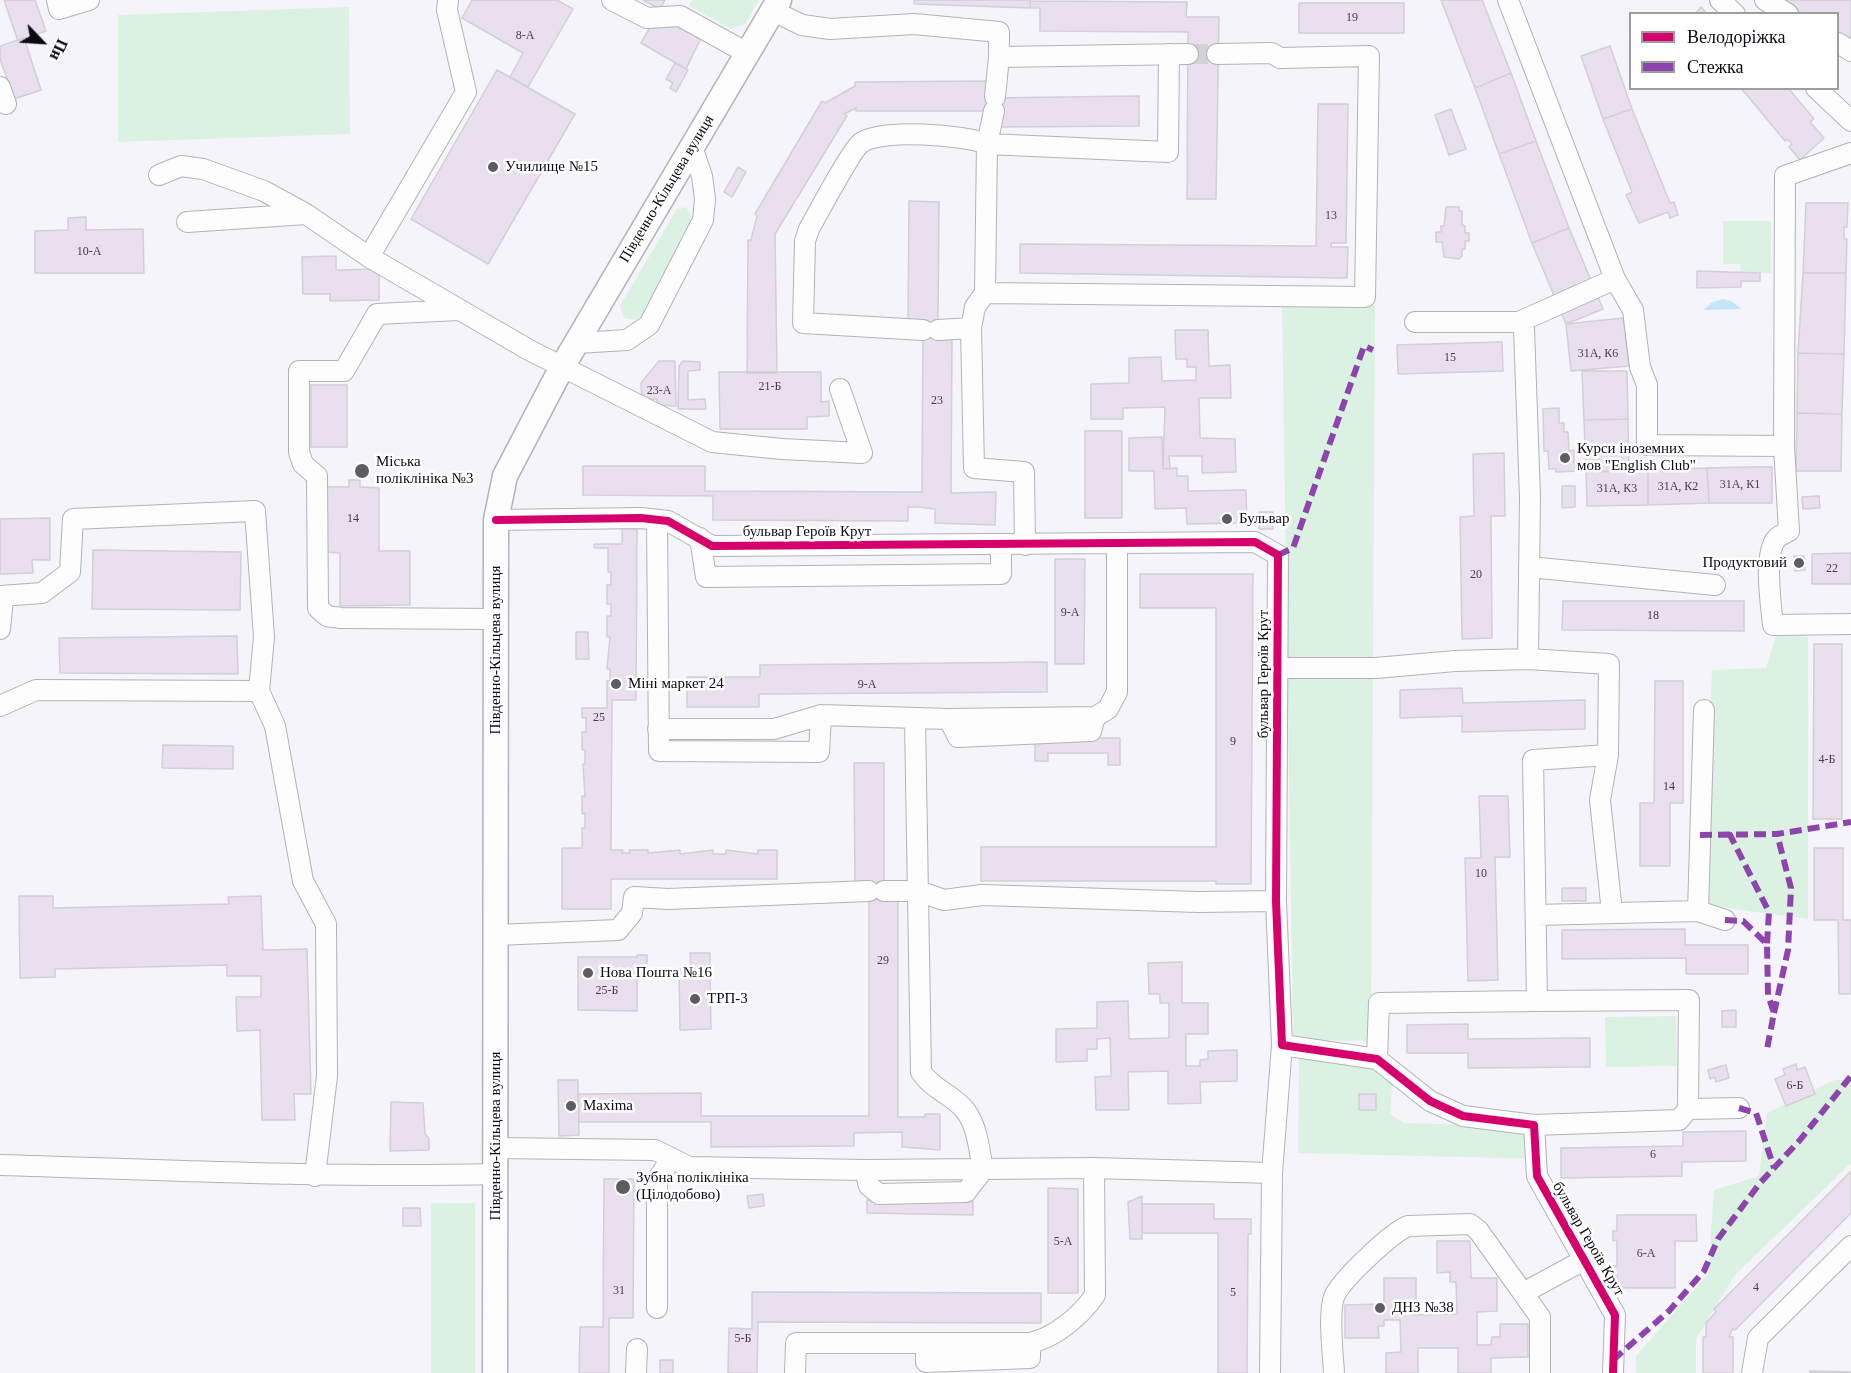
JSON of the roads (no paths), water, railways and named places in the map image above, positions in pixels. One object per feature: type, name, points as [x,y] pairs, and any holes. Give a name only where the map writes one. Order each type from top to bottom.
[{"type":"main road","name":"Південно-Кільцева вулиця","points":[[495,1373],[496,520],[505,476],[562,367],[776,5]]},
{"type":"street","points":[[57,0],[60,9],[89,0]]},
{"type":"street","points":[[369,257],[466,92],[447,10],[448,0]]},
{"type":"street","points":[[612,0],[647,18],[669,8],[747,53]]},
{"type":"street","points":[[1508,0],[1615,279],[1633,310],[1640,367],[1647,385],[1647,445],[1784,446]]},
{"type":"street","points":[[1720,0],[1733,12]]},
{"type":"street","points":[[1765,0],[1785,12]]},
{"type":"street","points":[[776,5],[802,25],[830,30],[914,24],[999,32],[995,104],[987,144],[985,293],[975,308],[971,328],[974,468],[1024,472],[1025,545]]},
{"type":"street","points":[[985,293],[1365,297],[1369,56],[1280,58],[1272,53],[1217,54]]},
{"type":"street","points":[[971,328],[930,330],[803,323],[805,241],[809,229],[860,143],[879,135],[973,139],[987,144],[1168,152],[1179,54],[999,57]]},
{"type":"street","points":[[1818,90],[1851,121]]},
{"type":"street","points":[[577,343],[627,340],[649,325],[703,220],[705,199],[702,176],[692,147]]},
{"type":"street","points":[[1851,153],[1785,176],[1784,446],[1789,531],[1777,538],[1771,549],[1773,625],[1851,624]]},
{"type":"street","points":[[159,175],[181,166],[203,169],[264,191],[306,214],[369,257],[459,310],[562,367],[712,442],[782,449],[862,453],[840,389]]},
{"type":"street","points":[[187,222],[306,214]]},
{"type":"street","points":[[1415,322],[1519,322],[1615,279]]},
{"type":"street","points":[[459,310],[377,314],[344,370],[299,371],[299,452],[303,465],[317,476],[318,608],[322,612],[341,618],[496,619]]},
{"type":"street","points":[[1519,322],[1524,328],[1529,567],[1528,659]]},
{"type":"street","points":[[0,629],[2,597],[42,593],[70,572],[73,519],[255,511],[264,637],[259,690],[275,726],[303,881],[326,924],[327,1076],[315,1176]]},
{"type":"street","name":"бульвар Героїв Крут","points":[[496,520],[668,520],[712,546],[1255,542],[1278,555],[1276,901],[1282,1045],[1272,1173],[1270,1373]]},
{"type":"street","points":[[657,520],[659,750],[819,752],[821,715]]},
{"type":"street","points":[[700,538],[706,577],[1001,574],[1001,545]]},
{"type":"street","points":[[658,729],[774,729],[821,715],[949,719],[1095,717],[1108,710],[1117,692],[1117,544]]},
{"type":"street","points":[[1529,567],[1715,585]]},
{"type":"street","points":[[1278,668],[1377,668],[1455,661],[1528,659],[1609,664],[1608,755],[1600,800],[1612,912]]},
{"type":"street","points":[[0,706],[36,690],[259,690]]},
{"type":"street","points":[[1698,911],[1704,710]]},
{"type":"street","points":[[915,718],[921,1072],[926,1080],[964,1109],[974,1127],[983,1170]]},
{"type":"street","points":[[1537,1001],[1533,760],[1608,755]]},
{"type":"street","points":[[496,935],[618,930],[632,913],[634,897],[918,891],[944,900],[982,895],[1199,902],[1276,901]]},
{"type":"street","points":[[1536,915],[1698,911],[1725,920]]},
{"type":"street","points":[[1282,1045],[1377,1059],[1430,1101],[1464,1116],[1534,1125],[1678,1120],[1688,1108],[1689,1000],[1379,1003],[1377,1059]]},
{"type":"street","points":[[1688,1108],[1739,1108]]},
{"type":"street","name":"бульвар Героїв Крут","points":[[1534,1125],[1536,1176],[1615,1315],[1612,1373]]},
{"type":"street","points":[[496,1148],[655,1150],[689,1167],[865,1170],[1094,1168],[1272,1173]]},
{"type":"street","points":[[657,1308],[657,1180],[671,1159]]},
{"type":"street","points":[[0,1165],[315,1176],[403,1177],[496,1174]]},
{"type":"street","points":[[795,1373],[796,1343],[1030,1343],[1044,1340],[1089,1303],[1095,1295],[1094,1168]]},
{"type":"street","points":[[1334,1373],[1334,1297],[1384,1241],[1408,1226],[1474,1225],[1523,1293],[1542,1324],[1540,1373]]},
{"type":"street","points":[[1752,1373],[1758,1338],[1851,1246]]},
{"type":"street","points":[[1523,1293],[1584,1260]]},
{"type":"street","points":[[636,1373],[637,1348]]},
{"type":"water","points":[[1723,299],[1733,302],[1741,309],[1704,310],[1711,303]]},
{"type":"tunnel","points":[[1188,54],[1217,54]]},
{"type":"place","name":"Училище №15","points":[[493,167]]},
{"type":"place","name":"Курси іноземних мов \"English Club\"","points":[[1565,458]]},
{"type":"place","name":"Міська поліклініка №3","points":[[362,471]]},
{"type":"place","name":"Бульвар","points":[[1227,519]]},
{"type":"place","name":"Продуктовий","points":[[1799,563]]},
{"type":"place","name":"Міні маркет 24","points":[[616,684]]},
{"type":"place","name":"Нова Пошта №16","points":[[588,973]]},
{"type":"place","name":"ТРП-3","points":[[695,999]]},
{"type":"place","name":"Maxima","points":[[571,1106]]},
{"type":"place","name":"Зубна поліклініка (Цілодобово)","points":[[623,1187]]},
{"type":"place","name":"ДНЗ №38","points":[[1380,1308]]}]
